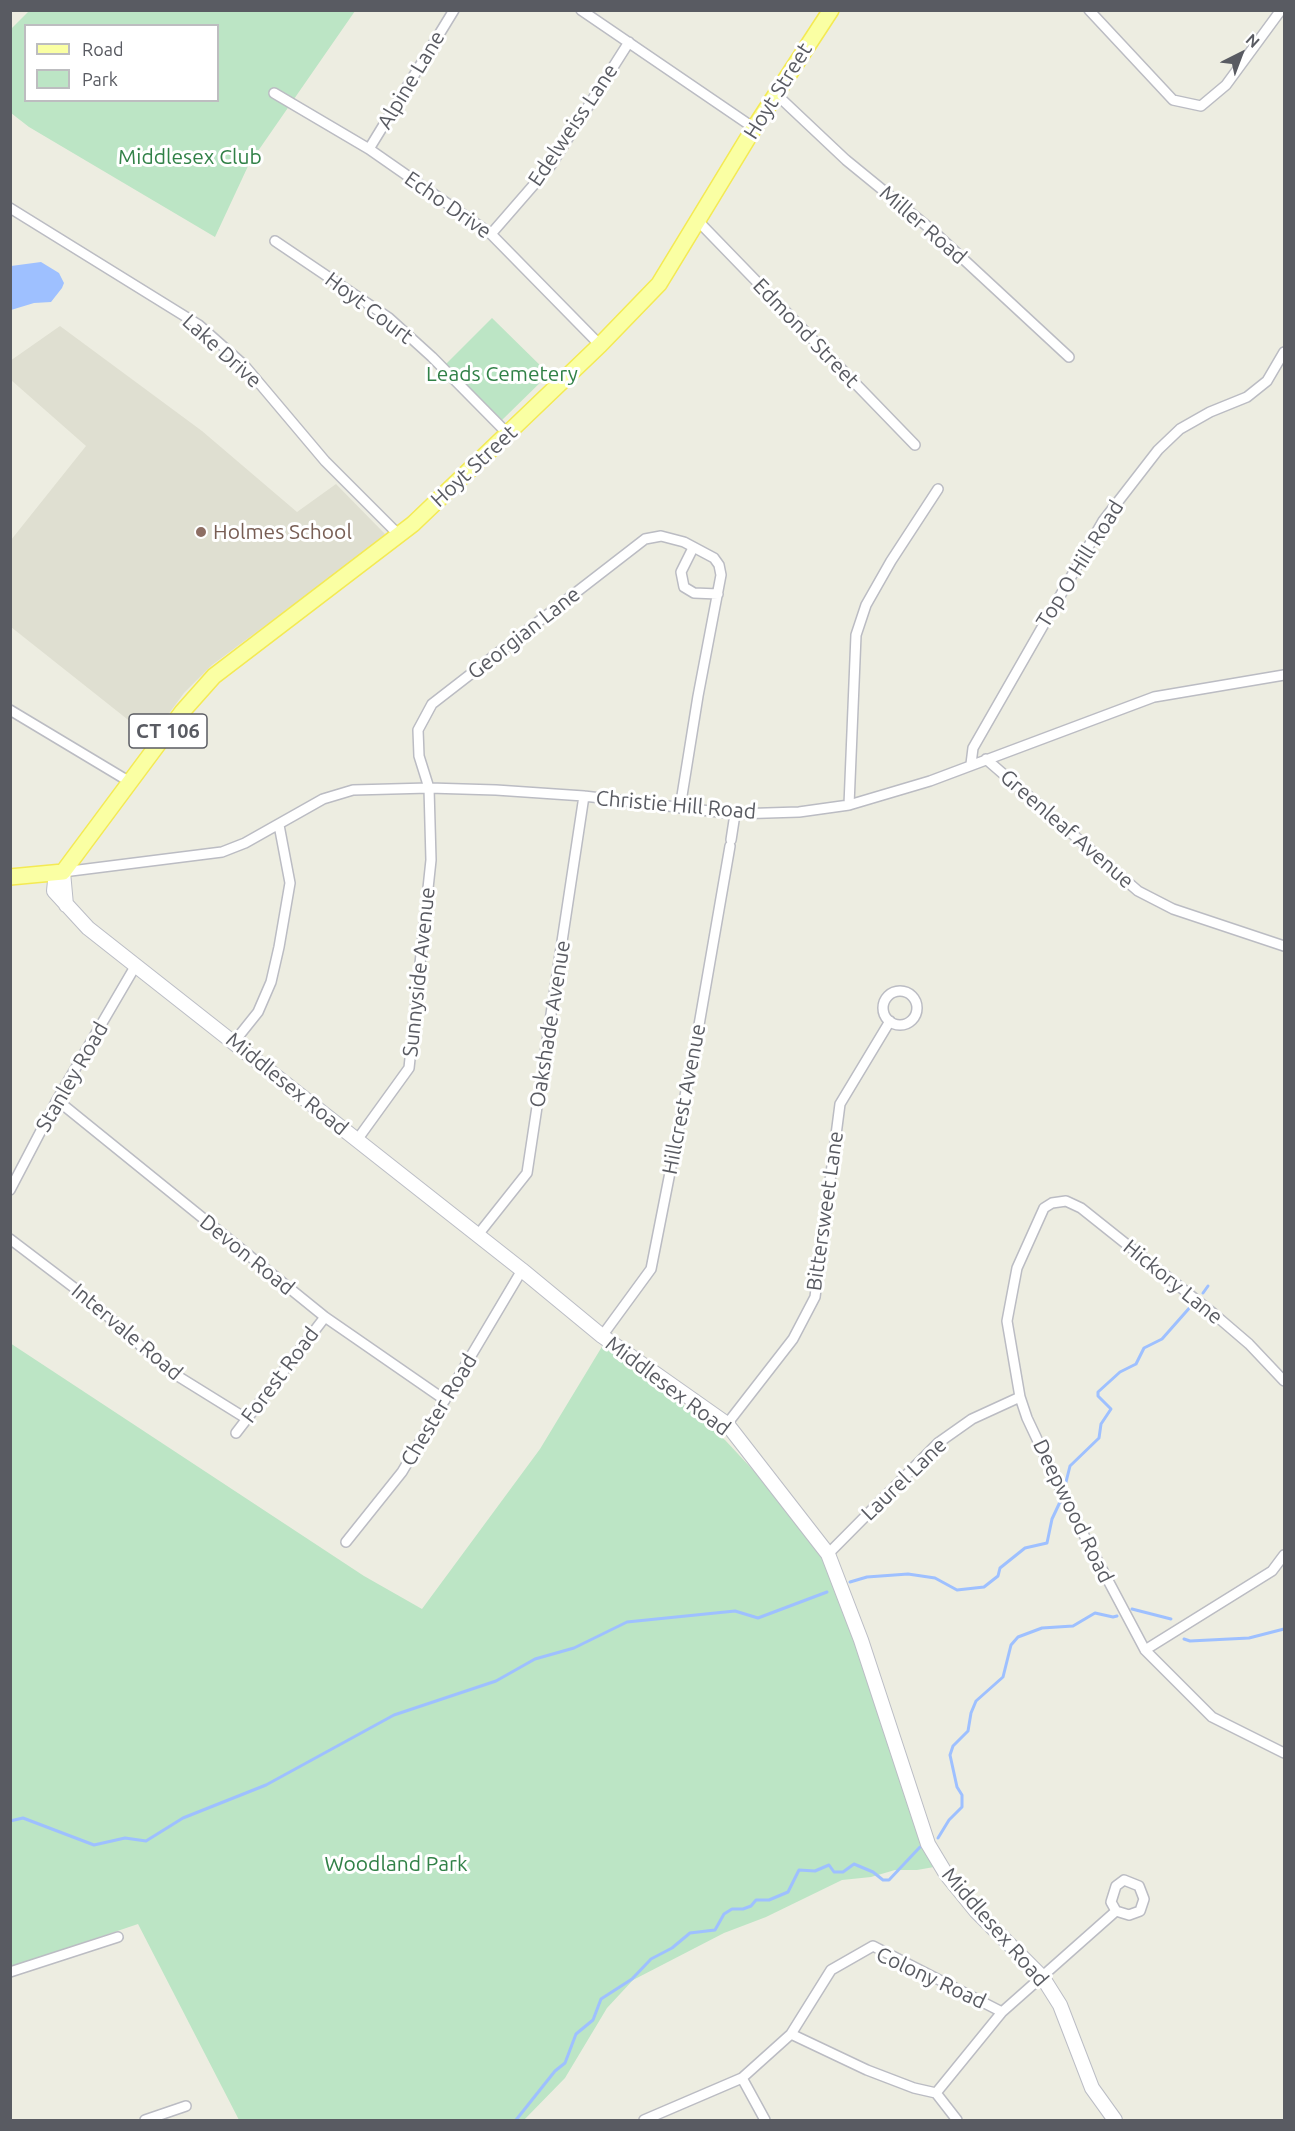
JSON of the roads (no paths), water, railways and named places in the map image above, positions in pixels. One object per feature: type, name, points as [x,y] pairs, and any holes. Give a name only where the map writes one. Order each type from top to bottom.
[{"type":"main road","name":"Hoyt Street","points":[[63,872],[192,699],[214,676],[399,535],[508,434],[659,284],[754,128],[831,10]]},
{"type":"main road","points":[[10,878],[63,872]]},
{"type":"street","name":"Alpine Lane","points":[[369,150],[454,10]]},
{"type":"street","points":[[582,10],[754,128]]},
{"type":"street","points":[[1089,10],[1173,100],[1202,105],[1226,85],[1281,10]]},
{"type":"street","name":"Edelweiss Lane","points":[[491,234],[551,165],[629,42]]},
{"type":"street","name":"Echo Drive","points":[[274,93],[369,150],[491,234],[600,345]]},
{"type":"street","name":"Miller Road","points":[[776,94],[846,160],[933,231],[1069,357]]},
{"type":"street","name":"Lake Drive","points":[[10,208],[199,325],[244,365],[325,461],[399,535]]},
{"type":"street","name":"Edmond Street","points":[[698,221],[915,445]]},
{"type":"street","name":"Hoyt Court","points":[[275,241],[389,318],[432,357],[508,434]]},
{"type":"street","name":"Top O Hill Road","points":[[971,764],[973,748],[1072,571],[1115,504],[1158,450],[1180,429],[1210,412],[1247,397],[1267,381],[1284,352]]},
{"type":"street","points":[[849,805],[856,635],[866,605],[938,489]]},
{"type":"street","name":"Georgian Lane","points":[[429,788],[419,756],[418,730],[432,704],[645,538],[661,536],[674,538],[714,558],[719,565],[721,575],[680,808]]},
{"type":"street","points":[[693,548],[681,572],[684,587],[694,593],[718,594]]},
{"type":"street","name":"Christie Hill Road","points":[[63,872],[222,852],[279,825],[323,799],[353,790],[429,788],[584,796],[735,814],[799,812],[849,805],[930,781],[1154,697],[1284,675]]},
{"type":"street","points":[[10,710],[130,782]]},
{"type":"street","name":"Greenleaf Avenue","points":[[986,759],[1138,891],[1173,909],[1284,946]]},
{"type":"street","name":"Sunnyside Avenue","points":[[357,1140],[409,1068],[431,860],[429,788]]},
{"type":"street","name":"Oakshade Avenue","points":[[477,1236],[527,1173],[584,796]]},
{"type":"street","name":"Hillcrest Avenue","points":[[602,1336],[651,1269],[699,1025],[735,814]]},
{"type":"street","points":[[234,1041],[258,1012],[271,982],[279,947],[290,883],[279,825]]},
{"type":"street","name":"Middlesex Road","points":[[63,872],[66,905],[88,928],[234,1041],[602,1336],[727,1424],[828,1554],[861,1640],[928,1844],[946,1874],[976,1911],[1042,1977],[1060,2005],[1092,2088],[1115,2121]]},
{"type":"street","name":"Stanley Road","points":[[10,1190],[57,1100],[136,965]]},
{"type":"street","name":"Bittersweet Lane","points":[[727,1424],[793,1339],[815,1297],[840,1104],[890,1021]]},
{"type":"street","name":"Devon Road","points":[[57,1100],[325,1317],[445,1400]]},
{"type":"street","name":"Hickory Lane","points":[[1052,1203],[1066,1201],[1081,1208],[1214,1314],[1249,1344],[1284,1381]]},
{"type":"street","name":"Deepwood Road","points":[[1052,1203],[1044,1208],[1038,1219],[1017,1268],[1009,1305],[1008,1337],[1020,1397],[1068,1504],[1145,1650],[1212,1717],[1284,1753]]},
{"type":"street","name":"Intervale Road","points":[[10,1239],[85,1296],[168,1370],[247,1419]]},
{"type":"street","name":"Chester Road","points":[[346,1542],[402,1472],[522,1270]]},
{"type":"street","name":"Forest Road","points":[[236,1433],[325,1317]]},
{"type":"street","name":"Laurel Lane","points":[[828,1554],[938,1443],[972,1419],[1020,1397]]},
{"type":"street","points":[[1145,1650],[1272,1570],[1284,1555]]},
{"type":"street","name":"Colony Road","points":[[936,2093],[1002,2012],[1116,1911]]},
{"type":"street","points":[[10,1972],[118,1937]]},
{"type":"street","name":"Colony Road","points":[[644,2121],[742,2078],[791,2034],[831,1970],[873,1946],[1002,2012]]},
{"type":"street","points":[[791,2034],[867,2070],[914,2088],[936,2093],[957,2121]]},
{"type":"street","points":[[742,2078],[765,2121]]},
{"type":"street","points":[[145,2121],[186,2106]]},
{"type":"water","points":[[41,262],[59,273],[64,283],[62,288],[51,302],[34,303],[11,310],[11,266]]},
{"type":"waterway","points":[[1203,1293],[1208,1286]]},
{"type":"waterway","points":[[1065,1486],[1070,1466],[1099,1438],[1101,1424],[1111,1409],[1098,1396],[1098,1392],[1120,1372],[1136,1364],[1144,1348],[1162,1339],[1192,1305]]},
{"type":"waterway","points":[[850,1582],[867,1577],[908,1574],[935,1578],[957,1590],[984,1587],[998,1576],[1000,1568],[1025,1548],[1047,1543],[1052,1519],[1060,1502]]},
{"type":"waterway","points":[[10,1821],[23,1818],[94,1845],[125,1838],[146,1841],[183,1818],[266,1785],[394,1715],[496,1681],[535,1659],[574,1648],[627,1622],[735,1611],[758,1618],[827,1592]]},
{"type":"waterway","points":[[1132,1609],[1171,1619]]},
{"type":"waterway","points":[[938,1838],[949,1820],[962,1807],[962,1795],[957,1787],[950,1755],[953,1746],[968,1731],[976,1701],[1003,1677],[1011,1645],[1018,1637],[1042,1628],[1073,1626],[1095,1613],[1117,1616]]},
{"type":"waterway","points":[[1184,1639],[1190,1641],[1249,1638],[1284,1629]]},
{"type":"waterway","points":[[516,2120],[555,2071],[565,2063],[576,2034],[593,2020],[601,1999],[632,1979],[651,1959],[672,1948],[690,1933],[715,1930],[724,1914],[732,1909],[743,1909],[751,1906],[756,1900],[769,1900],[788,1892],[799,1870],[815,1871],[829,1865],[834,1872],[843,1872],[854,1864],[873,1872],[883,1880],[889,1880],[920,1847]]},
{"type":"place","name":"Holmes School","points":[[201,532]]},
{"type":"park label","name":"Middlesex Club","points":[[190,157]]},
{"type":"park label","name":"Leads Cemetery","points":[[502,374]]},
{"type":"park label","name":"Woodland Park","points":[[396,1864]]}]
